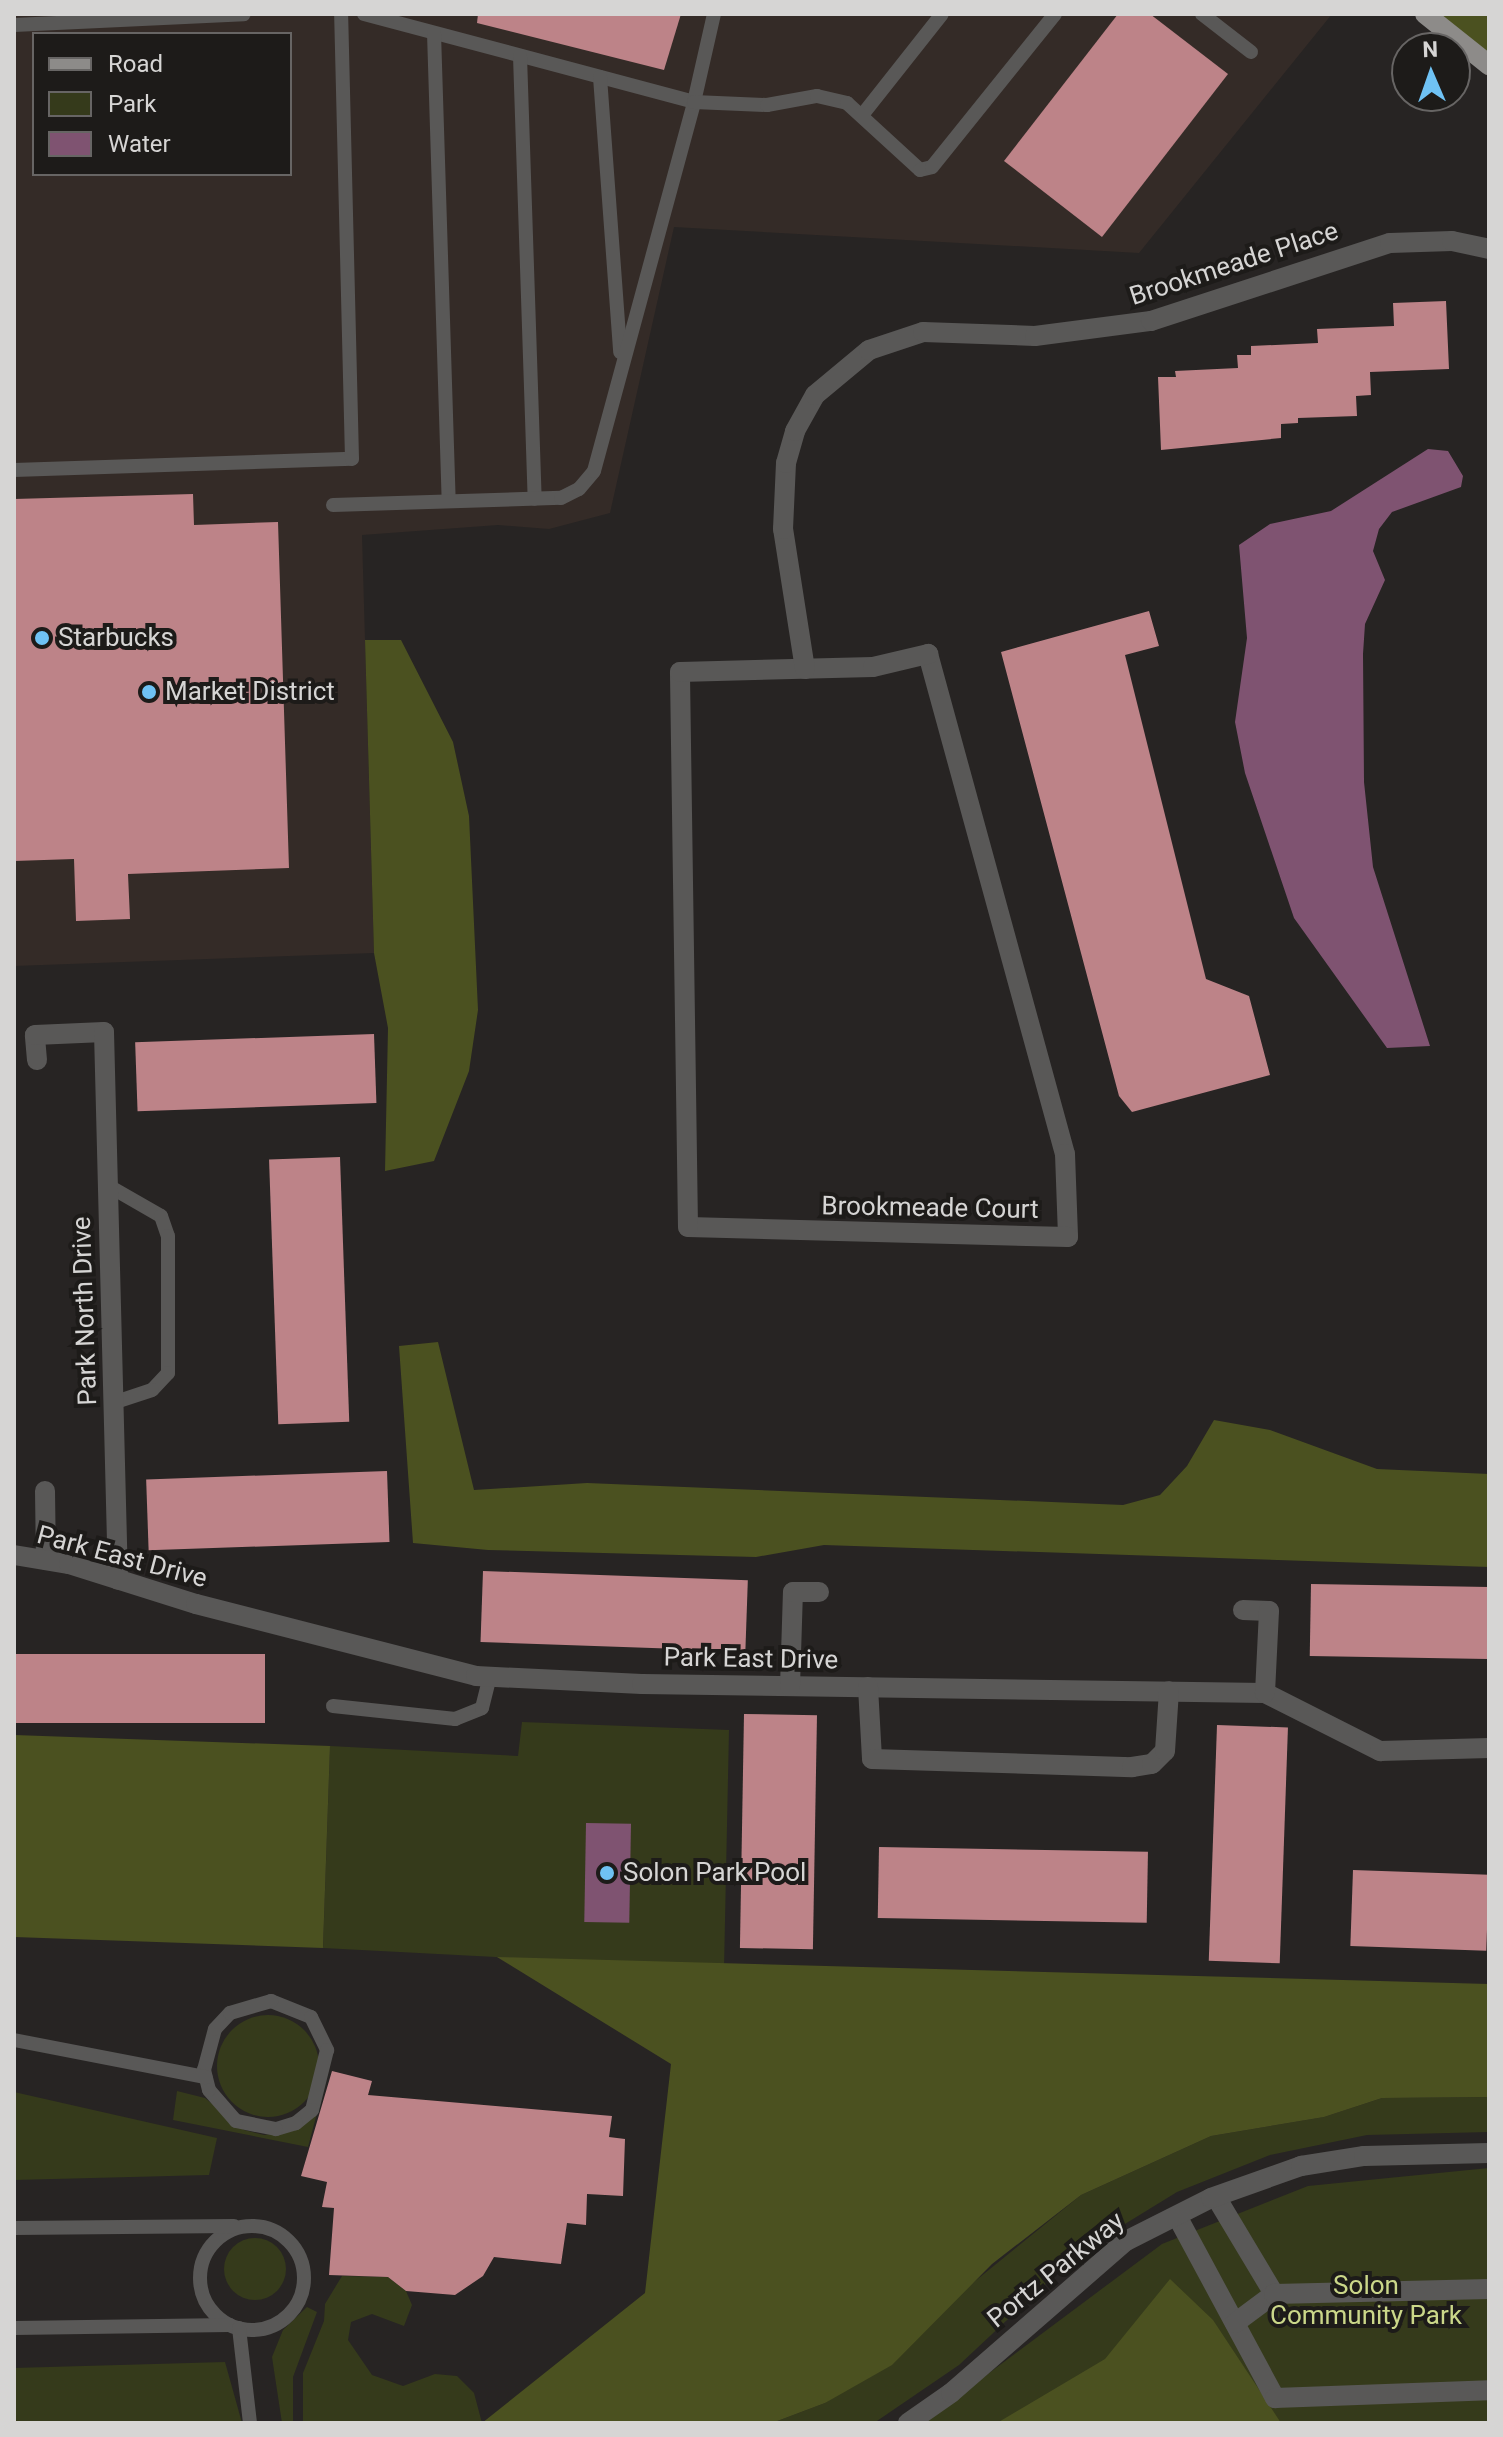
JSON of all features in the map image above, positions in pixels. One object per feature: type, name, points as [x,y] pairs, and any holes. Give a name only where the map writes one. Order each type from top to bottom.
[{"type":"main road","points":[[1425,14],[1489,65]]},
{"type":"street","name":"Brookmeade Place","points":[[805,669],[783,529],[786,463],[795,431],[815,395],[869,350],[923,332],[1035,336],[1151,321],[1390,243],[1452,241],[1489,249]]},
{"type":"street","name":"Brookmeade Court","points":[[928,654],[1065,1154],[1068,1237],[688,1227],[680,672],[805,669],[873,667],[928,654]]},
{"type":"street","name":"Park North Drive","points":[[37,1060],[35,1035],[104,1032],[118,1580]]},
{"type":"street","points":[[45,1491],[46,1560]]},
{"type":"street","name":"Park East Drive","points":[[14,1555],[46,1560],[275,1626],[490,1677],[790,1686],[1265,1693],[1380,1751],[1489,1748]]},
{"type":"street","points":[[790,1686],[793,1592],[819,1592]]},
{"type":"street","points":[[1243,1610],[1269,1611],[1265,1693]]},
{"type":"street","points":[[868,1687],[872,1759],[1132,1767],[1152,1764],[1165,1751],[1169,1691]]},
{"type":"street","name":"Portz Parkway","points":[[908,2423],[951,2393],[1126,2241],[1216,2197],[1301,2166],[1364,2156],[1489,2153]]},
{"type":"street","points":[[1216,2197],[1274,2294]]},
{"type":"street","points":[[1177,2216],[1275,2398],[1489,2390]]},
{"type":"street","points":[[1235,2323],[1274,2294],[1489,2289]]},
{"type":"lane","points":[[14,25],[244,14]]},
{"type":"lane","points":[[14,470],[352,459],[341,14]]},
{"type":"lane","points":[[364,14],[694,102],[767,105],[817,96],[847,103],[863,114],[920,170],[932,167],[1055,14]]},
{"type":"lane","points":[[333,505],[561,498],[579,489],[594,471],[694,102],[714,14]]},
{"type":"lane","points":[[863,114],[942,14]]},
{"type":"lane","points":[[1202,14],[1251,52]]},
{"type":"lane","points":[[434,33],[449,501]]},
{"type":"lane","points":[[520,56],[535,499]]},
{"type":"lane","points":[[600,77],[621,364]]},
{"type":"lane","points":[[107,1185],[161,1216],[168,1236],[168,1373],[152,1390],[113,1403]]},
{"type":"lane","points":[[333,1706],[455,1719],[482,1708],[490,1677]]},
{"type":"lane","points":[[249,2004],[292,2005],[323,2033],[327,2050],[319,2094],[312,2110],[296,2123],[276,2129],[236,2121],[220,2108],[205,2077],[206,2049],[215,2029],[249,2004]]},
{"type":"lane","points":[[14,2040],[205,2077]]},
{"type":"lane","points":[[14,2228],[248,2225],[285,2237],[304,2271],[302,2291],[286,2316],[259,2329],[14,2328]]},
{"type":"lane","points":[[248,2225],[217,2240],[200,2269],[201,2292],[212,2312],[235,2327],[250,2423]]},
{"type":"shaded area","points":[[14,14],[1332,14],[1139,253],[674,227],[610,513],[549,529],[498,525],[362,535],[374,953],[14,966]]},
{"type":"green space","points":[[1425,14],[1489,14],[1489,65],[1471,51],[1471,32],[1448,32]]},
{"type":"green space","points":[[365,640],[401,640],[453,742],[469,816],[478,1010],[469,1071],[434,1161],[385,1171],[388,1028],[374,953]]},
{"type":"green space","points":[[438,1342],[474,1490],[587,1483],[1123,1505],[1160,1495],[1187,1466],[1214,1420],[1270,1430],[1377,1469],[1489,1474],[1489,1567],[824,1545],[756,1557],[488,1550],[413,1543],[399,1346]]},
{"type":"green space","points":[[522,1722],[729,1730],[724,1969],[323,1948],[330,1746],[518,1756]]},
{"type":"green space","points":[[14,1735],[330,1746],[323,1948],[14,1937]]},
{"type":"green space","points":[[497,1957],[1489,1984],[1489,2097],[1382,2098],[1324,2117],[1211,2136],[1081,2195],[992,2264],[892,2365],[825,2403],[772,2423],[482,2423],[645,2293],[671,2064]]},
{"type":"green space","points":[[268,2015],[287,2019],[304,2030],[315,2047],[319,2066],[315,2085],[304,2102],[287,2113],[268,2117],[249,2113],[232,2102],[221,2085],[217,2066],[221,2047],[232,2030],[249,2019]]},
{"type":"green space","points":[[177,2091],[205,2098],[244,2130],[264,2135],[284,2132],[317,2113],[308,2147],[173,2120]]},
{"type":"green space","points":[[14,2092],[217,2138],[209,2175],[14,2180]]},
{"type":"green space","points":[[1489,2097],[1489,2132],[1367,2135],[1270,2155],[1177,2192],[1081,2251],[959,2365],[874,2423],[772,2423],[825,2403],[1081,2195],[1211,2136],[1324,2117],[1382,2098]]},
{"type":"green space","name":"Solon Community Park","points":[[1489,2168],[1489,2423],[922,2423],[1162,2244],[1308,2186]]},
{"type":"green space","points":[[249,2238],[261,2238],[277,2247],[284,2257],[284,2281],[277,2291],[261,2300],[249,2300],[229,2286],[224,2275],[224,2263],[238,2243]]},
{"type":"green space","points":[[342,2276],[388,2277],[406,2291],[412,2305],[404,2326],[372,2314],[351,2322],[348,2340],[372,2375],[403,2386],[435,2374],[457,2376],[474,2393],[482,2423],[303,2423],[303,2373],[324,2321],[325,2304]]},
{"type":"green space","points":[[1170,2279],[1213,2320],[1281,2423],[997,2423],[1105,2359]]},
{"type":"green space","points":[[307,2307],[317,2312],[293,2377],[293,2423],[282,2423],[272,2357],[283,2330]]},
{"type":"green space","points":[[225,2362],[242,2423],[14,2423],[14,2368]]},
{"type":"water","points":[[1428,449],[1448,451],[1463,476],[1461,487],[1392,512],[1379,529],[1373,551],[1385,580],[1365,624],[1364,782],[1373,867],[1430,1046],[1387,1048],[1294,918],[1245,773],[1235,722],[1247,638],[1239,545],[1270,524],[1331,511]]},
{"type":"water","name":"Solon Park Pool","points":[[586,1823],[631,1824],[629,1923],[584,1922]]},
{"type":"building","points":[[478,14],[681,14],[664,70],[477,23]]},
{"type":"building","points":[[1118,14],[1150,14],[1228,74],[1102,237],[1004,161]]},
{"type":"building","points":[[1446,301],[1449,369],[1370,372],[1371,395],[1356,396],[1357,416],[1298,418],[1298,423],[1281,424],[1281,438],[1161,450],[1158,377],[1176,377],[1175,371],[1238,368],[1237,355],[1251,355],[1251,346],[1318,343],[1317,329],[1394,326],[1393,303]]},
{"type":"building","name":"Market District","points":[[193,494],[194,525],[278,522],[289,868],[128,874],[130,919],[76,921],[74,859],[14,861],[14,499]]},
{"type":"building","points":[[1149,611],[1159,646],[1125,655],[1206,979],[1249,996],[1270,1075],[1132,1112],[1119,1096],[1001,652]]},
{"type":"building","points":[[374,1034],[376,1103],[138,1111],[135,1042]]},
{"type":"building","points":[[340,1157],[349,1422],[278,1424],[269,1159]]},
{"type":"building","points":[[387,1471],[389,1542],[149,1550],[146,1479]]},
{"type":"building","points":[[483,1571],[748,1580],[745,1651],[481,1642]]},
{"type":"building","points":[[1311,1584],[1489,1587],[1488,1659],[1310,1656]]},
{"type":"building","points":[[14,1654],[265,1654],[265,1723],[14,1723]]},
{"type":"building","points":[[744,1714],[817,1715],[813,1949],[740,1948]]},
{"type":"building","points":[[1217,1725],[1288,1727],[1280,1963],[1209,1961]]},
{"type":"building","points":[[879,1847],[1148,1852],[1147,1923],[878,1918]]},
{"type":"building","points":[[1353,1870],[1489,1875],[1486,1951],[1350,1946]]},
{"type":"building","points":[[332,2071],[372,2081],[368,2095],[612,2116],[609,2137],[625,2139],[623,2196],[587,2194],[586,2225],[567,2223],[561,2264],[494,2257],[483,2276],[455,2295],[406,2291],[388,2277],[329,2275],[334,2208],[322,2207],[327,2182],[301,2176]]},
{"type":"place","name":"Starbucks","points":[[42,638]]},
{"type":"place","name":"Market District","points":[[149,692]]},
{"type":"place","name":"Solon Park Pool","points":[[607,1873]]}]
